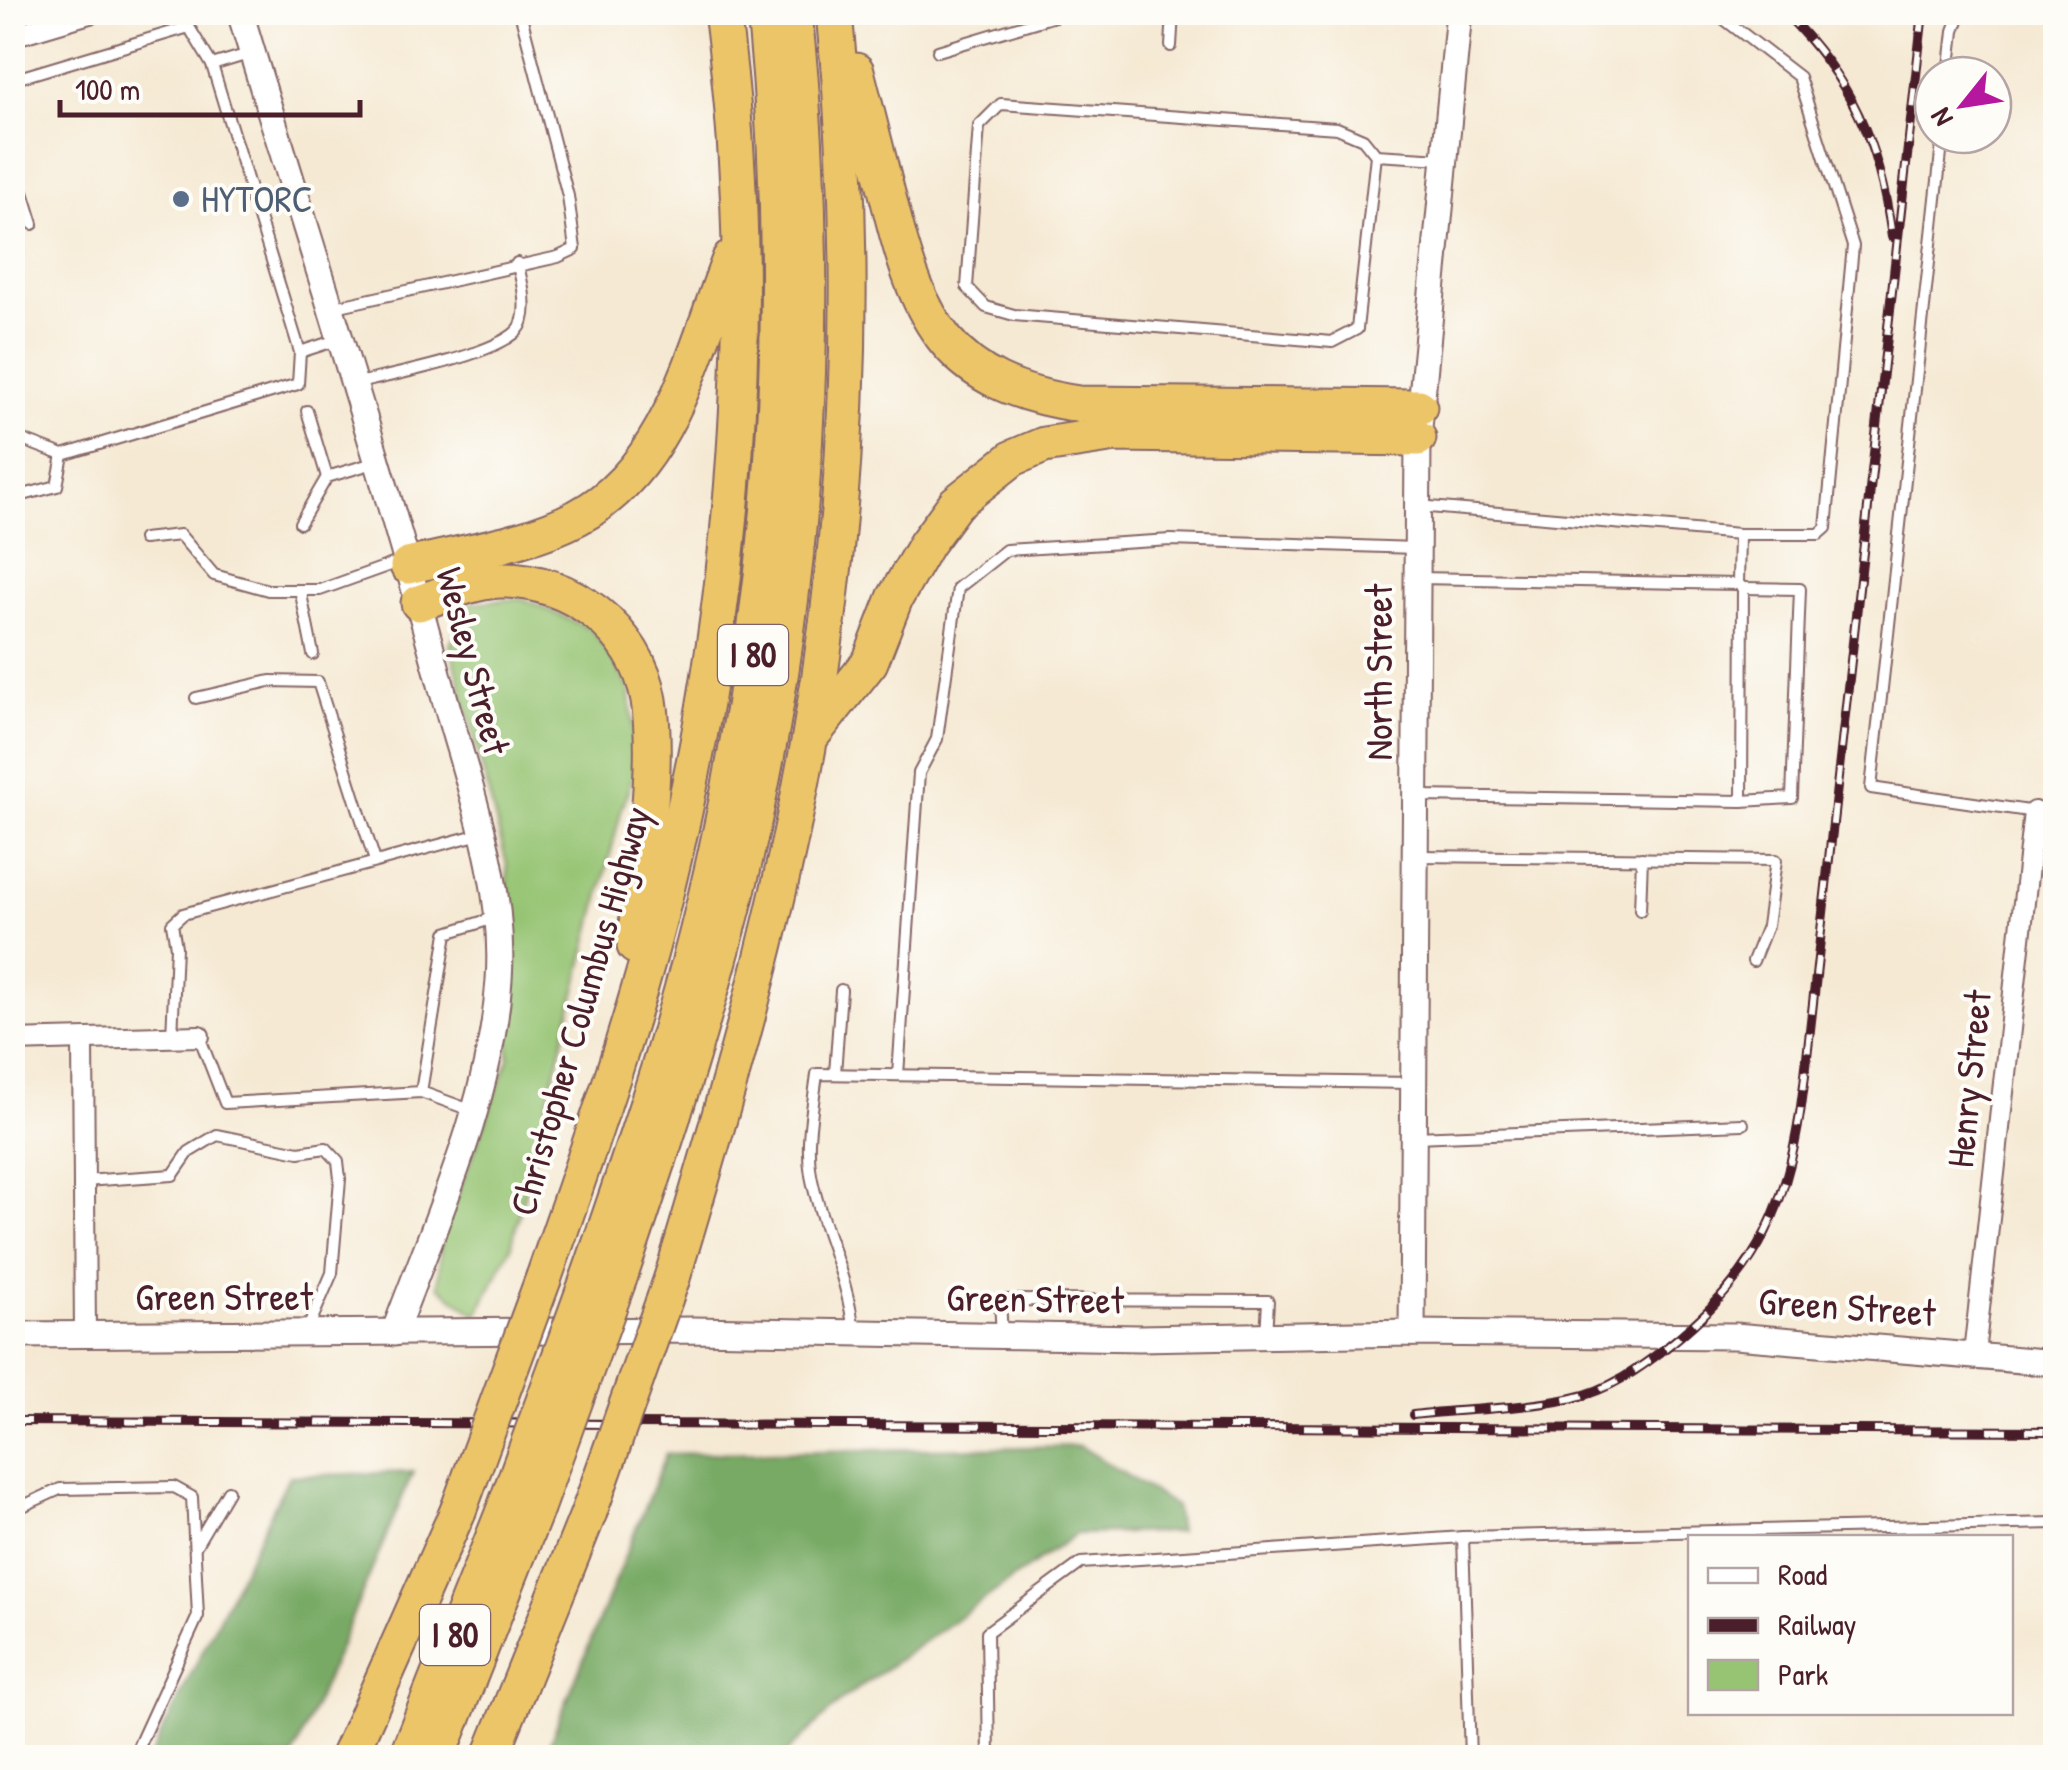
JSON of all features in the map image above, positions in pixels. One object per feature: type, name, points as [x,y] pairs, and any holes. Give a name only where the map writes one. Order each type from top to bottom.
[{"type":"highway","name":"Christopher Columbus Highway","points":[[348,1758],[458,1511],[544,1277],[628,1027],[684,816],[712,657],[733,460],[738,238],[722,12]]},
{"type":"highway","name":"I 80","points":[[604,1278],[700,922],[735,766],[758,623],[773,477],[780,333],[775,132],[764,12]]},
{"type":"highway","name":"I 80","points":[[437,1758],[519,1511],[604,1278],[685,1080],[725,938],[758,794],[783,650],[800,504],[808,358],[808,210],[794,12]]},
{"type":"highway","points":[[838,12],[902,255],[920,305],[941,336],[972,366],[1006,386],[1039,398],[1079,404],[1418,422]]},
{"type":"highway","name":"I 80","points":[[490,1758],[589,1512],[672,1278],[745,1032],[810,736],[833,570],[848,321],[838,12]]},
{"type":"highway","points":[[408,562],[540,532],[576,518],[605,500],[630,476],[675,406],[738,238]]},
{"type":"highway","points":[[810,736],[870,662],[895,598],[956,503],[1013,458],[1044,445],[1116,434],[1418,422]]},
{"type":"highway","points":[[419,603],[497,580],[530,581],[564,590],[596,612],[638,667],[649,699],[650,758],[628,1027]]},
{"type":"highway","name":"I 80","points":[[406,1758],[519,1511]]},
{"type":"street","points":[[12,36],[93,12]]},
{"type":"street","name":"Wesley Street","points":[[240,12],[408,562],[481,833],[498,917],[495,1016],[474,1111],[394,1333]]},
{"type":"street","name":"North Street","points":[[1412,1334],[1418,422],[1460,12]]},
{"type":"street","name":"Henry Street","points":[[1974,1354],[2034,812]]},
{"type":"street","points":[[12,1041],[199,1036]]},
{"type":"street","points":[[83,1040],[85,1335]]},
{"type":"street","name":"Green Street","points":[[12,1335],[693,1330],[1002,1336],[1735,1336],[2056,1363]]},
{"type":"lane","points":[[330,308],[558,257],[575,249],[561,166],[520,12]]},
{"type":"lane","points":[[938,51],[1068,12]]},
{"type":"lane","points":[[1171,46],[1173,12]]},
{"type":"lane","points":[[1417,506],[1739,534],[1818,534],[1826,528],[1853,246],[1799,77],[1716,12]]},
{"type":"lane","points":[[1951,55],[1961,12]]},
{"type":"lane","points":[[12,80],[190,27],[212,65],[300,352],[298,384],[63,455],[12,436]]},
{"type":"lane","points":[[212,65],[252,53]]},
{"type":"lane","points":[[1376,154],[1357,329],[1332,342],[1014,316],[986,306],[966,287],[980,126],[1001,104],[1336,128],[1362,138],[1376,154],[1444,159]]},
{"type":"lane","points":[[1940,155],[1872,788],[2056,815]]},
{"type":"lane","points":[[12,157],[33,224]]},
{"type":"lane","points":[[252,202],[293,188]]},
{"type":"lane","points":[[354,384],[484,349],[516,332],[524,320],[518,264]]},
{"type":"lane","points":[[300,352],[340,340]]},
{"type":"lane","points":[[307,411],[327,478]]},
{"type":"lane","points":[[12,498],[57,486],[63,455]]},
{"type":"lane","points":[[300,523],[327,478],[378,462]]},
{"type":"lane","points":[[142,539],[180,534],[214,576],[301,594],[408,562]]},
{"type":"lane","points":[[1739,534],[1742,800]]},
{"type":"lane","points":[[898,1075],[919,773],[937,739],[958,588],[1006,550],[1171,540],[1417,548]]},
{"type":"lane","points":[[1415,796],[1792,798],[1800,589],[1416,578]]},
{"type":"lane","points":[[301,594],[313,654]]},
{"type":"lane","points":[[196,698],[270,681],[318,682],[375,862]]},
{"type":"lane","points":[[172,1037],[176,947],[172,924],[183,914],[481,833]]},
{"type":"lane","points":[[1415,856],[1776,860],[1767,926],[1753,961]]},
{"type":"lane","points":[[1640,910],[1642,858]]},
{"type":"lane","points":[[421,1092],[448,933],[498,917]]},
{"type":"lane","points":[[835,1074],[841,990]]},
{"type":"lane","points":[[199,1036],[225,1102],[421,1092],[474,1111]]},
{"type":"lane","points":[[854,1335],[850,1295],[811,1176],[809,1146],[817,1074],[1414,1082]]},
{"type":"lane","points":[[1414,1137],[1743,1124]]},
{"type":"lane","points":[[84,1182],[173,1175],[189,1152],[216,1135],[299,1152],[326,1148],[338,1161],[340,1179],[332,1273],[305,1334]]},
{"type":"lane","points":[[1002,1336],[1000,1300],[1268,1302],[1266,1336]]},
{"type":"lane","points":[[12,1511],[60,1490],[174,1486],[192,1496],[198,1616],[133,1758]]},
{"type":"lane","points":[[195,1548],[228,1491]]},
{"type":"lane","points":[[989,1758],[988,1632],[1081,1563],[1463,1537],[2056,1523]]},
{"type":"lane","points":[[1463,1537],[1470,1758]]},
{"type":"green space","points":[[522,598],[593,630],[630,689],[636,768],[622,808],[511,1247],[477,1315],[438,1286],[441,1239],[509,1059],[507,865],[450,644],[471,603]]},
{"type":"green space","points":[[1080,1446],[1175,1506],[1179,1532],[1076,1534],[843,1699],[782,1757],[544,1757],[666,1454]]},
{"type":"green space","points":[[413,1472],[293,1757],[150,1757],[289,1476]]},
{"type":"railway","points":[[1784,12],[1828,63],[1859,115],[1879,172],[1892,237]]},
{"type":"railway","points":[[1413,1415],[1554,1402],[1599,1390],[1623,1378],[1667,1347],[1727,1291],[1766,1231],[1780,1199],[1804,1084],[1923,12]]},
{"type":"railway","points":[[12,1421],[2056,1431]]},
{"type":"place","name":"HYTORC","points":[[181,199]]}]
